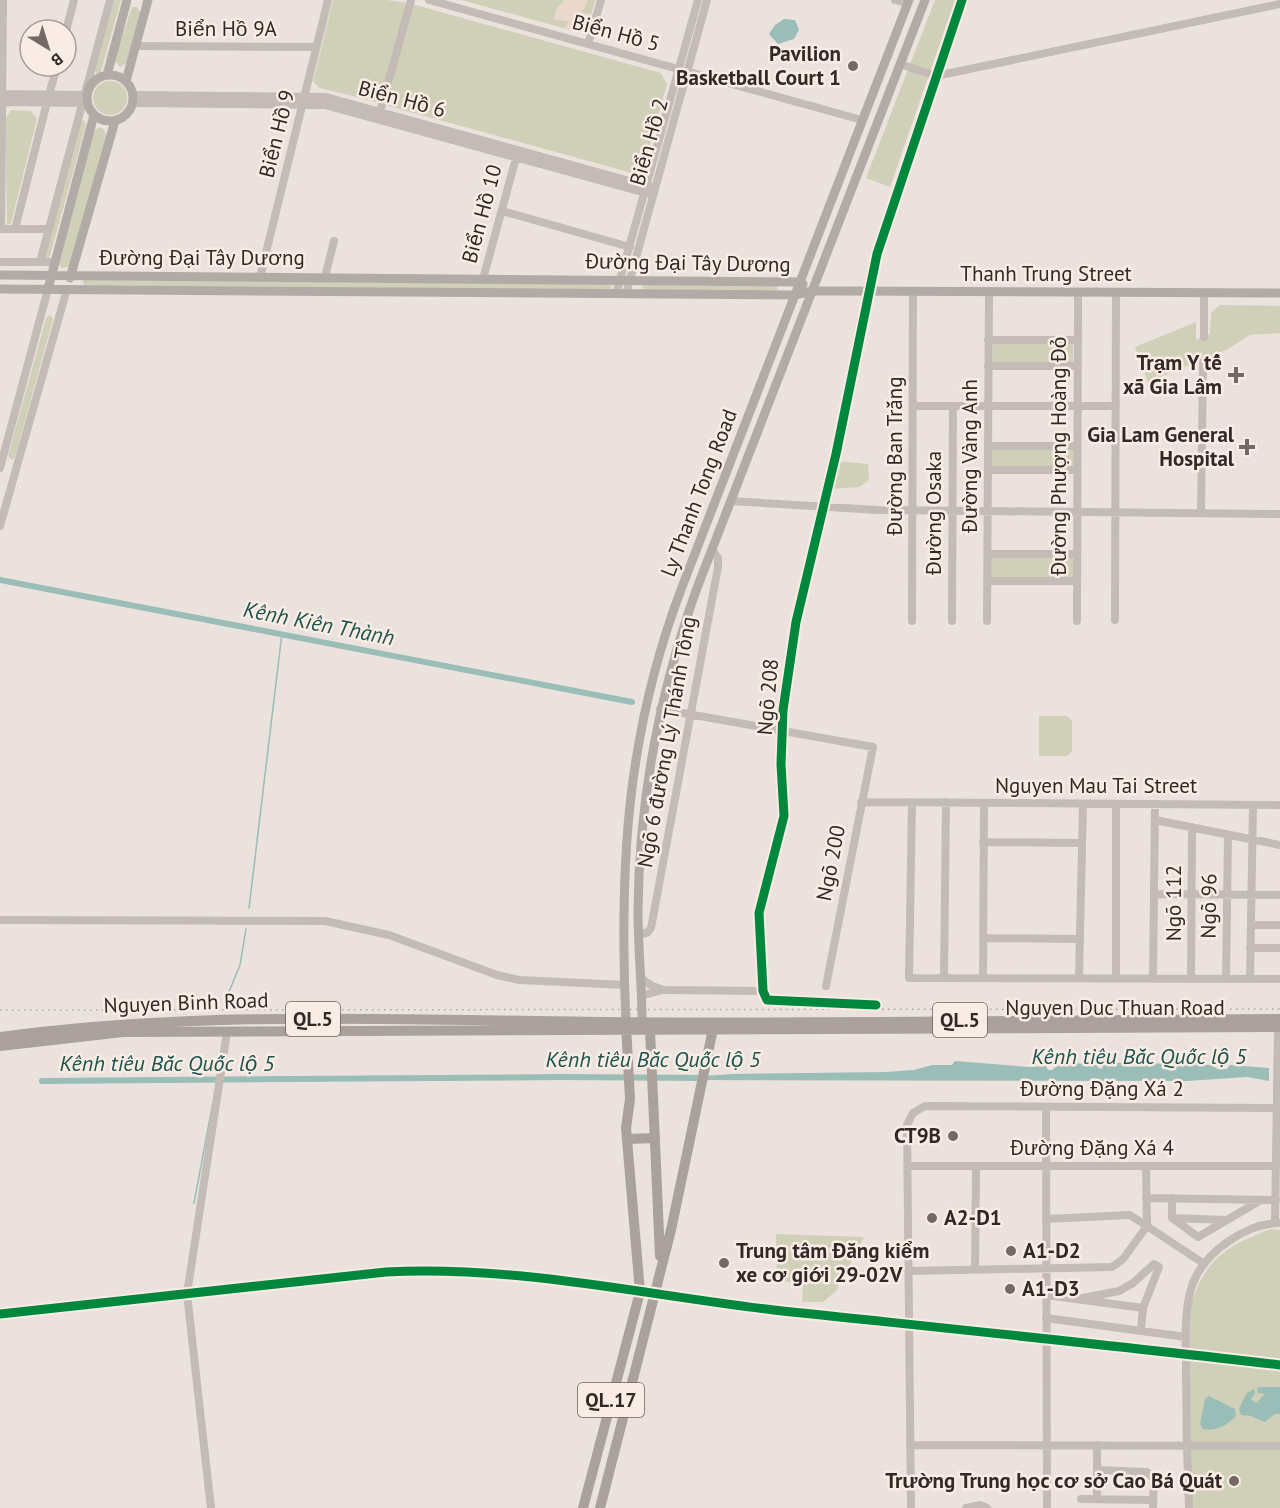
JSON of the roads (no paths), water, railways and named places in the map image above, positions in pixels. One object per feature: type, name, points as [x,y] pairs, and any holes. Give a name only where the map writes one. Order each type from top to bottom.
[{"type":"highway","name":"Nguyen Binh Road","points":[[0,1037],[111,1024],[228,1019],[626,1027]]},
{"type":"highway","points":[[227,1032],[228,1019]]},
{"type":"highway","name":"Nguyen Duc Thuan Road","points":[[626,1027],[642,1021],[1279,1023]]},
{"type":"highway","points":[[642,1021],[650,1030]]},
{"type":"highway","name":"Nguyen Duc Thuan Road","points":[[626,1027],[650,1030],[1279,1023]]},
{"type":"highway","name":"Nguyen Binh Road","points":[[0,1046],[123,1032],[626,1027]]},
{"type":"highway","name":"QL.17","points":[[583,1508],[640,1292],[627,1138],[630,1085],[626,1027]]},
{"type":"highway","name":"QL.17","points":[[600,1508],[655,1294],[703,1088],[713,1029]]},
{"type":"highway","name":"QL.17","points":[[650,1030],[660,1271]]},
{"type":"highway","points":[[627,1138],[655,1138]]},
{"type":"main road","points":[[106,75],[127,0]]},
{"type":"main road","points":[[126,81],[148,0]]},
{"type":"main road","name":"Ly Thanh Tong Road","points":[[642,1021],[638,902],[644,801],[660,709],[693,600],[925,0]]},
{"type":"main road","name":"Ly Thanh Tong Road","points":[[626,1027],[623,902],[627,824],[635,759],[650,689],[678,596],[908,2]]},
{"type":"main road","points":[[106,75],[119,76],[126,81],[133,99],[124,116],[115,120],[104,120],[94,115],[85,99],[95,81],[106,75]]},
{"type":"main road","points":[[48,289],[53,262],[94,115]]},
{"type":"main road","points":[[67,289],[115,120]]},
{"type":"main road","name":"Đường Đại Tây Dương","points":[[0,275],[800,282],[812,291]]},
{"type":"main road","name":"Đường Đại Tây Dương","points":[[0,289],[795,295],[812,291]]},
{"type":"main road","name":"Thanh Trung Street","points":[[812,291],[1280,293]]},
{"type":"main road","points":[[678,596],[693,600]]},
{"type":"main road","points":[[623,902],[638,902]]},
{"type":"street","points":[[3,0],[0,229],[47,230]]},
{"type":"street","points":[[69,18],[74,0]]},
{"type":"street","points":[[40,262],[110,0]]},
{"type":"street","name":"Biển Hồ 9","points":[[260,277],[328,0]]},
{"type":"street","points":[[380,112],[411,0]]},
{"type":"street","name":"Biển Hồ 5","points":[[429,0],[862,120]]},
{"type":"street","points":[[588,44],[601,0]]},
{"type":"street","name":"Biển Hồ 2","points":[[621,294],[683,70],[698,0]]},
{"type":"street","name":"Biển Hồ 2","points":[[683,70],[707,0]]},
{"type":"street","points":[[895,0],[908,2]]},
{"type":"street","name":"Ngõ 208","points":[[762,991],[759,913],[765,883],[778,847],[785,811],[782,730],[788,663],[884,233],[962,0]]},
{"type":"street","points":[[900,64],[936,76],[1280,4]]},
{"type":"street","name":"Biển Hồ 9A","points":[[135,46],[316,47]]},
{"type":"street","points":[[15,229],[54,78]]},
{"type":"street","points":[[1,98],[85,99]]},
{"type":"street","name":"Biển Hồ 6","points":[[133,99],[303,100],[329,98],[650,190]]},
{"type":"street","name":"Biển Hồ 6","points":[[303,100],[516,158],[650,190]]},
{"type":"street","name":"Biển Hồ 10","points":[[483,279],[516,158]]},
{"type":"street","name":"Biển Hồ 2","points":[[625,280],[630,246],[650,190]]},
{"type":"street","points":[[502,211],[630,246]]},
{"type":"street","points":[[325,277],[334,241]]},
{"type":"street","points":[[0,262],[53,262]]},
{"type":"street","points":[[15,474],[0,469],[48,289]]},
{"type":"street","points":[[0,526],[67,289]]},
{"type":"street","name":"Đường Ban Trắng","points":[[912,621],[913,291]]},
{"type":"street","name":"Đường Vàng Anh","points":[[987,621],[989,292]]},
{"type":"street","name":"Đường Phượng Hoàng Đỏ","points":[[1077,621],[1078,292]]},
{"type":"street","points":[[1115,621],[1116,292]]},
{"type":"street","points":[[1204,293],[1204,337]]},
{"type":"street","points":[[988,340],[1078,340]]},
{"type":"street","points":[[1201,513],[1203,362]]},
{"type":"street","points":[[988,366],[1078,366]]},
{"type":"street","points":[[913,406],[1116,406]]},
{"type":"street","name":"Đường Osaka","points":[[952,621],[953,406]]},
{"type":"street","points":[[988,446],[1077,446]]},
{"type":"street","points":[[988,470],[1077,470]]},
{"type":"street","points":[[731,501],[913,511],[1280,514]]},
{"type":"street","name":"Ngõ 6 đường Lý Thánh Tông","points":[[639,934],[647,933],[651,928],[718,567],[718,558],[712,550]]},
{"type":"street","points":[[988,554],[1077,554]]},
{"type":"street","points":[[988,581],[1077,581]]},
{"type":"street","points":[[660,709],[782,730]]},
{"type":"street","name":"Ngõ 200","points":[[782,730],[873,747],[826,986]]},
{"type":"street","name":"Nguyen Mau Tai Street","points":[[861,802],[1280,805]]},
{"type":"street","points":[[912,802],[909,978],[1280,979]]},
{"type":"street","points":[[944,978],[946,802]]},
{"type":"street","points":[[983,978],[984,803]]},
{"type":"street","points":[[1079,978],[1083,804]]},
{"type":"street","points":[[1116,804],[1116,978]]},
{"type":"street","points":[[1153,978],[1155,804]]},
{"type":"street","points":[[1250,978],[1253,805]]},
{"type":"street","points":[[1155,820],[1280,845]]},
{"type":"street","name":"Ngõ 112","points":[[1191,978],[1192,828]]},
{"type":"street","name":"Ngõ 96","points":[[1226,978],[1228,835]]},
{"type":"street","points":[[983,842],[1082,843]]},
{"type":"street","points":[[1154,894],[1280,895]]},
{"type":"street","points":[[0,920],[325,921],[389,935],[497,975],[519,980],[625,985]]},
{"type":"street","points":[[1251,925],[1280,925]]},
{"type":"street","points":[[983,938],[1080,939]]},
{"type":"street","points":[[1250,948],[1280,948]]},
{"type":"street","points":[[641,978],[652,986],[664,990]]},
{"type":"street","points":[[641,996],[664,990],[762,991],[767,1000],[775,1003],[876,1005]]},
{"type":"street","points":[[1189,1508],[1186,1445],[1188,1300],[1203,1263],[1236,1238],[1278,1223],[1276,1166],[1279,1023]]},
{"type":"street","points":[[211,1508],[188,1294],[227,1032]]},
{"type":"street","name":"Đường Đặng Xá 2","points":[[908,1166],[907,1125],[913,1113],[925,1106],[1278,1108]]},
{"type":"street","points":[[1046,1107],[1047,1508]]},
{"type":"street","points":[[908,1166],[911,1508]]},
{"type":"street","name":"Đường Đặng Xá 4","points":[[908,1166],[1276,1166]]},
{"type":"street","points":[[975,1270],[976,1166]]},
{"type":"street","points":[[909,1271],[1112,1267],[1123,1259],[1147,1226],[1146,1166]]},
{"type":"street","points":[[1146,1198],[1276,1200]]},
{"type":"street","points":[[1172,1198],[1172,1218]]},
{"type":"street","points":[[1172,1218],[1198,1237],[1261,1200]]},
{"type":"street","points":[[1046,1219],[1130,1215],[1203,1263]]},
{"type":"street","points":[[1172,1218],[1226,1221]]},
{"type":"street","points":[[1078,1299],[1119,1291],[1133,1283],[1154,1264],[1159,1267],[1143,1308],[1141,1329]]},
{"type":"street","points":[[0,1314],[430,1270],[481,1272],[1280,1365]]},
{"type":"street","points":[[1047,1295],[1143,1308]]},
{"type":"street","points":[[1047,1318],[1141,1329],[1186,1337]]},
{"type":"street","points":[[910,1445],[1280,1446]]},
{"type":"street","points":[[1097,1445],[1097,1498]]},
{"type":"street","points":[[1081,1499],[1097,1498],[1153,1504],[1154,1479],[1147,1472],[1097,1470]]},
{"type":"street","points":[[966,1508],[980,1504],[987,1508]]},
{"type":"water","points":[[784,19],[795,20],[799,30],[794,39],[778,44],[769,34],[775,25]]},
{"type":"water","points":[[955,1061],[1029,1067],[1046,1066],[1048,1070],[1052,1070],[1062,1062],[1097,1065],[1102,1069],[1103,1065],[1126,1062],[1127,1066],[1135,1067],[1137,1063],[1212,1065],[1217,1069],[1227,1069],[1230,1065],[1269,1068],[1269,1081],[1247,1077],[1187,1081],[699,1080],[704,1076],[732,1074],[914,1070],[932,1065],[952,1065]]},
{"type":"water","points":[[1280,1387],[1280,1414],[1275,1414],[1265,1422],[1251,1416],[1241,1415],[1239,1408],[1247,1393],[1254,1389],[1255,1394],[1251,1399],[1256,1403],[1265,1394],[1258,1393],[1257,1388]]},
{"type":"water","points":[[1209,1396],[1235,1409],[1236,1416],[1221,1427],[1212,1430],[1203,1429],[1200,1424],[1205,1399]]},
{"type":"waterway","name":"Kênh Kiên Thành","points":[[0,580],[632,702]]},
{"type":"waterway","points":[[249,908],[282,633]]},
{"type":"waterway","points":[[226,999],[240,965],[246,929]]},
{"type":"waterway","name":"Kênh tiêu Bắc Quốc lộ 5","points":[[42,1081],[706,1078]]},
{"type":"waterway","points":[[194,1203],[213,1102]]},
{"type":"railway","points":[[0,1010],[1280,1009]]},
{"type":"place","name":"Pavilion Basketball Court 1","points":[[853,66]]},
{"type":"place","name":"Trạm Y tế xã Gia Lâm","points":[[1236,375]]},
{"type":"place","name":"Gia Lam General Hospital","points":[[1247,447]]},
{"type":"place","name":"CT9B","points":[[953,1136]]},
{"type":"place","name":"A2-D1","points":[[932,1218]]},
{"type":"place","name":"A1-D2","points":[[1011,1251]]},
{"type":"place","name":"Trung tâm Đăng kiểm xe cơ giới 29-02V","points":[[724,1263]]},
{"type":"place","name":"A1-D3","points":[[1010,1289]]},
{"type":"place","name":"Trường Trung học cơ sở Cao Bá Quát","points":[[1234,1481]]}]
